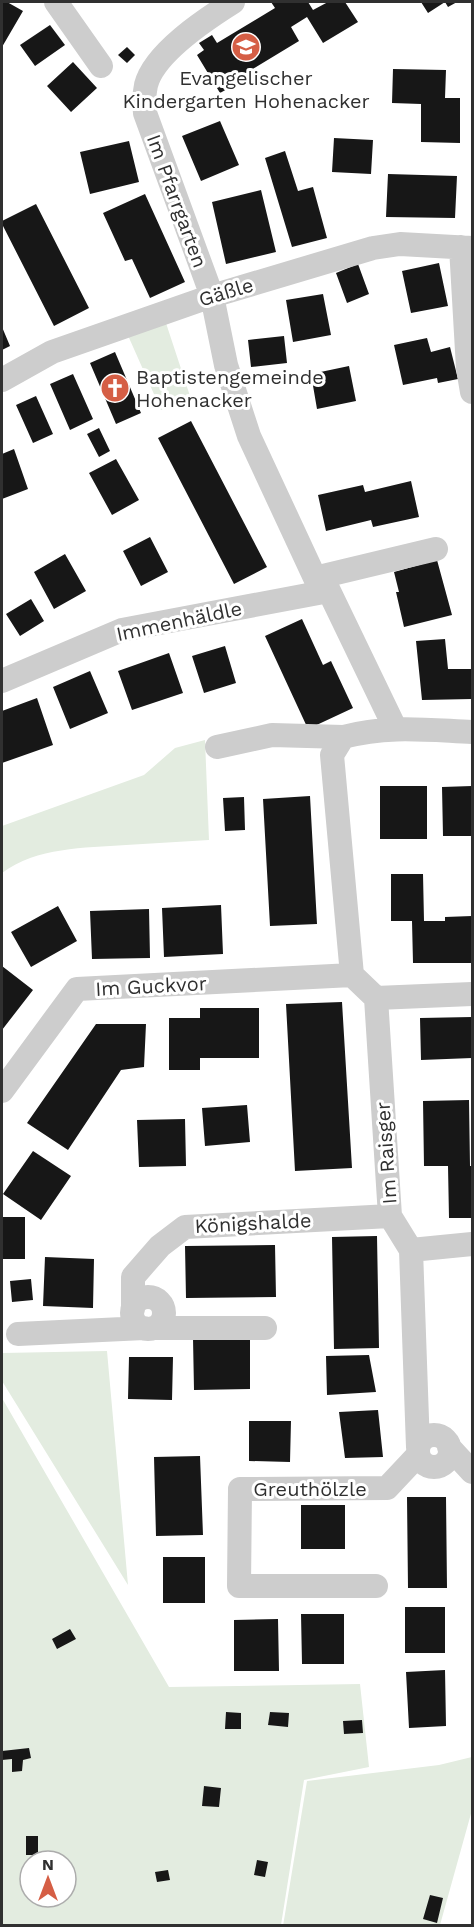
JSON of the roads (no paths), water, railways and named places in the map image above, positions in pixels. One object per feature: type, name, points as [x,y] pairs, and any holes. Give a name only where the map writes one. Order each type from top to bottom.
[{"type":"street","points":[[56,2],[101,66]]},
{"type":"street","name":"Im Pfarrgarten","points":[[212,296],[145,113],[144,97],[146,83],[156,64],[196,26],[233,2]]},
{"type":"street","name":"Gäßle","points":[[2,380],[52,352],[212,296],[373,248],[400,244],[467,247],[468,368],[472,392]]},
{"type":"street","points":[[212,296],[226,365],[249,436],[395,728]]},
{"type":"street","name":"Immenhäldle","points":[[2,681],[122,630],[322,584],[435,549]]},
{"type":"street","points":[[217,747],[272,735],[343,737],[395,728],[472,732]]},
{"type":"street","points":[[343,737],[332,755],[352,975],[376,998],[472,994]]},
{"type":"street","name":"Im Guckvor","points":[[2,1091],[77,989],[352,975]]},
{"type":"street","name":"Im Raisger","points":[[376,998],[390,1216],[411,1250],[418,1451]]},
{"type":"street","name":"Königshalde","points":[[143,1322],[134,1276],[160,1246],[185,1227],[390,1216]]},
{"type":"street","points":[[411,1250],[472,1244]]},
{"type":"street","points":[[18,1334],[143,1322],[266,1328]]},
{"type":"street","points":[[418,1451],[423,1462],[429,1466],[438,1466],[449,1456],[449,1447],[472,1472]]},
{"type":"street","name":"Greuthölzle","points":[[376,1586],[239,1586],[240,1489],[387,1488],[418,1451]]},
{"type":"place","name":"Evangelischer Kindergarten Hohenacker","points":[[246,47]]},
{"type":"place","name":"Baptistengemeinde Hohenacker","points":[[115,388]]}]
